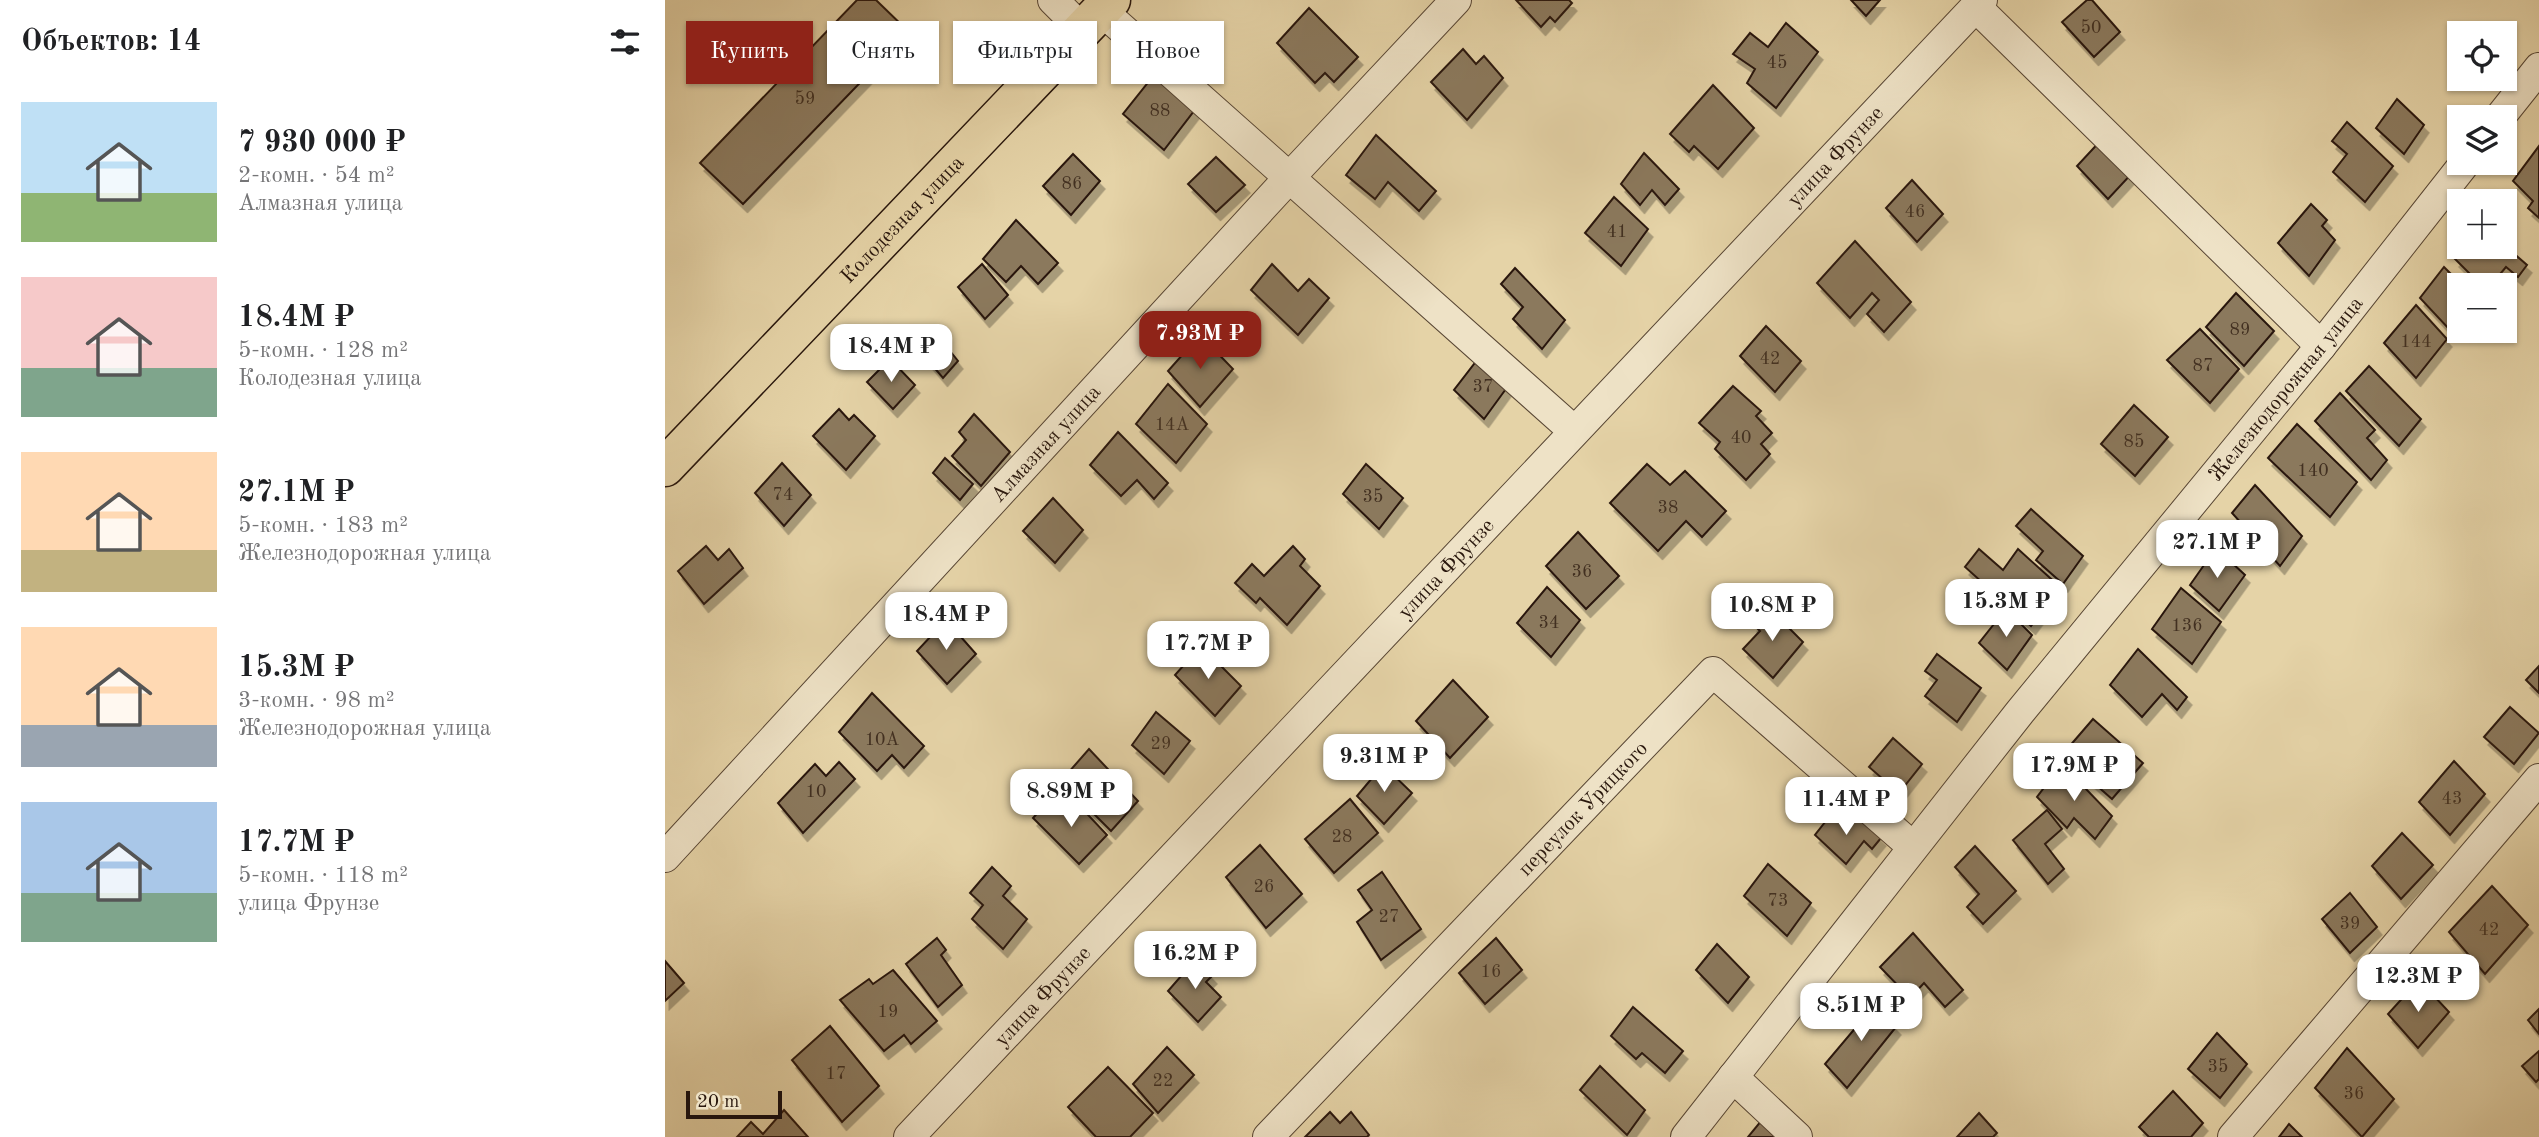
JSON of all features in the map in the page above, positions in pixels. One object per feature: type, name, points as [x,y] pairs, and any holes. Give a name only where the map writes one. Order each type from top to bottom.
[{"type":"main road","name":"Колодезная улица","points":[[665,467],[1098,13]]},
{"type":"street","points":[[1053,0],[1098,13],[1574,431]]},
{"type":"street","name":"Алмазная улица","points":[[665,857],[1456,0]]},
{"type":"street","points":[[1979,3],[2321,346]]},
{"type":"street","name":"улица Фрунзе","points":[[909,1137],[1979,3]]},
{"type":"street","points":[[2510,105],[2539,68]]},
{"type":"street","name":"Железнодорожная улица","points":[[1686,1137],[2020,712],[2321,346],[2456,175]]},
{"type":"street","name":"переулок Урицкого","points":[[1268,1137],[1713,672],[1913,847]]},
{"type":"street","points":[[2233,1137],[2539,779]]},
{"type":"street","points":[[1733,1077],[1797,1137]]},
{"type":"building","points":[[857,0],[876,0],[898,21],[837,21]]},
{"type":"building","points":[[1516,0],[1569,0],[1572,3],[1555,22],[1550,17],[1541,27]]},
{"type":"building","points":[[1851,0],[1880,0],[1866,16]]},
{"type":"building","points":[[2087,0],[2092,0],[2120,32],[2094,57],[2062,22]]},
{"type":"building","points":[[1309,8],[1358,57],[1334,82],[1325,73],[1315,83],[1277,43]]},
{"type":"building","points":[[1786,23],[1818,52],[1776,108],[1747,83],[1755,69],[1733,54],[1750,33],[1768,47]]},
{"type":"building","points":[[827,31],[827,84],[859,84],[743,204],[700,163],[776,84],[813,84],[813,46]]},
{"type":"building","points":[[1463,49],[1476,64],[1484,56],[1503,78],[1467,120],[1431,82]]},
{"type":"building","points":[[1147,84],[1173,84],[1197,107],[1164,150],[1123,114]]},
{"type":"building","points":[[1713,85],[1754,128],[1718,169],[1694,146],[1689,152],[1670,134]]},
{"type":"building","points":[[2397,99],[2424,125],[2404,154],[2376,128]]},
{"type":"building","points":[[2347,122],[2393,166],[2365,202],[2333,172],[2347,154],[2332,141]]},
{"type":"building","points":[[1376,135],[1436,191],[1419,211],[1388,182],[1375,199],[1346,175]]},
{"type":"building","points":[[2104,137],[2135,170],[2108,199],[2077,166]]},
{"type":"building","points":[[2539,146],[2539,218],[2528,208],[2533,201],[2513,181]]},
{"type":"building","points":[[1644,153],[1679,189],[1665,205],[1652,190],[1640,205],[1621,184]]},
{"type":"building","points":[[1073,154],[1100,181],[1071,215],[1043,186]]},
{"type":"building","points":[[1216,157],[1245,185],[1216,212],[1188,184]]},
{"type":"building","points":[[1912,180],[1943,214],[1917,242],[1886,208]]},
{"type":"building","points":[[1614,197],[1648,229],[1621,266],[1585,233]]},
{"type":"building","points":[[2311,204],[2327,220],[2322,226],[2335,240],[2309,276],[2278,243]]},
{"type":"building","points":[[1016,220],[1058,263],[1038,284],[1021,266],[1006,282],[983,259]]},
{"type":"building","points":[[1855,241],[1911,302],[1884,332],[1867,314],[1879,300],[1872,293],[1850,318],[1817,283]]},
{"type":"building","points":[[2517,256],[2527,265],[2518,277],[2517,273],[2506,267],[2501,273],[2469,273],[2455,259],[2517,259]]},
{"type":"building","points":[[982,264],[1008,295],[985,319],[958,287]]},
{"type":"building","points":[[1272,264],[1298,291],[1309,279],[1329,298],[1298,335],[1251,290]]},
{"type":"building","points":[[2444,267],[2450,273],[2447,273],[2447,327],[2420,298]]},
{"type":"building","points":[[1515,268],[1565,320],[1542,349],[1513,319],[1523,307],[1501,284]]},
{"type":"building","points":[[2236,293],[2274,331],[2244,366],[2206,327]]},
{"type":"building","points":[[2416,305],[2447,339],[2416,378],[2384,343]]},
{"type":"building","points":[[1766,326],[1801,361],[1775,392],[1740,356]]},
{"type":"building","points":[[2200,329],[2239,369],[2210,403],[2167,360]]},
{"type":"building","points":[[1200,335],[1233,369],[1200,407],[1168,371]]},
{"type":"building","points":[[942,341],[958,361],[943,378],[926,358]]},
{"type":"building","points":[[1481,355],[1511,382],[1484,419],[1454,390]]},
{"type":"building","points":[[890,359],[915,385],[893,409],[867,382]]},
{"type":"building","points":[[2369,366],[2421,419],[2399,446],[2346,391]]},
{"type":"building","points":[[1168,384],[1207,424],[1176,463],[1136,424]]},
{"type":"building","points":[[1733,386],[1761,411],[1756,416],[1772,433],[1761,444],[1770,454],[1746,480],[1715,449],[1720,442],[1699,423]]},
{"type":"building","points":[[2340,393],[2375,430],[2367,438],[2387,460],[2371,480],[2315,421]]},
{"type":"building","points":[[2134,405],[2168,437],[2135,476],[2101,444]]},
{"type":"building","points":[[839,409],[849,420],[854,415],[875,436],[846,470],[813,436]]},
{"type":"building","points":[[974,414],[1010,452],[981,486],[952,456],[966,440],[959,432]]},
{"type":"building","points":[[2297,424],[2357,482],[2330,517],[2268,458]]},
{"type":"building","points":[[1118,432],[1168,483],[1154,499],[1137,480],[1121,496],[1090,465]]},
{"type":"building","points":[[945,458],[973,484],[960,500],[933,473]]},
{"type":"building","points":[[782,463],[811,495],[784,526],[755,493]]},
{"type":"building","points":[[1366,464],[1403,498],[1379,529],[1343,494]]},
{"type":"building","points":[[1647,464],[1670,485],[1685,471],[1726,511],[1702,537],[1686,521],[1658,551],[1610,503]]},
{"type":"building","points":[[2255,485],[2302,536],[2280,566],[2232,513]]},
{"type":"building","points":[[1053,498],[1083,530],[1055,563],[1023,531]]},
{"type":"building","points":[[2031,509],[2083,556],[2063,584],[2036,560],[2043,551],[2016,526]]},
{"type":"building","points":[[1578,532],[1619,576],[1586,609],[1546,566]]},
{"type":"building","points":[[706,546],[718,560],[729,549],[743,568],[704,604],[678,571]]},
{"type":"building","points":[[1293,546],[1305,559],[1300,566],[1320,586],[1287,625],[1260,598],[1256,603],[1235,583],[1252,564],[1264,576]]},
{"type":"building","points":[[2216,548],[2245,575],[2219,611],[2190,585]]},
{"type":"building","points":[[1979,549],[2003,570],[2018,549],[2060,587],[2031,626],[1965,567]]},
{"type":"building","points":[[1547,587],[1580,620],[1551,657],[1517,623]]},
{"type":"building","points":[[2181,588],[2221,622],[2192,664],[2152,629]]},
{"type":"building","points":[[1767,606],[1803,642],[1773,678],[1743,649],[1760,631],[1753,624]]},
{"type":"building","points":[[2006,609],[2032,635],[2007,670],[1979,643]]},
{"type":"building","points":[[946,620],[976,654],[947,684],[917,651]]},
{"type":"building","points":[[1201,646],[1241,686],[1215,716],[1175,675]]},
{"type":"building","points":[[2138,649],[2187,697],[2177,710],[2162,694],[2142,717],[2110,685]]},
{"type":"building","points":[[1937,654],[1981,688],[1957,722],[1925,696],[1937,680],[1925,671]]},
{"type":"building","points":[[2539,666],[2539,693],[2526,680]]},
{"type":"building","points":[[1453,680],[1488,717],[1450,758],[1416,721]]},
{"type":"building","points":[[872,693],[924,746],[904,768],[892,755],[877,771],[839,732]]},
{"type":"building","points":[[2510,707],[2539,733],[2514,764],[2484,737]]},
{"type":"building","points":[[1156,712],[1190,741],[1164,774],[1132,745]]},
{"type":"building","points":[[2093,719],[2143,763],[2112,799],[2062,755]]},
{"type":"building","points":[[1893,738],[1922,764],[1899,793],[1869,767]]},
{"type":"building","points":[[1089,749],[1138,801],[1111,831],[1061,781]]},
{"type":"building","points":[[2454,761],[2485,794],[2450,835],[2419,802]]},
{"type":"building","points":[[839,762],[855,779],[803,833],[778,803],[815,764],[826,776]]},
{"type":"building","points":[[2062,764],[2112,816],[2095,839],[2074,818],[2067,828],[2037,797]]},
{"type":"building","points":[[1383,765],[1412,793],[1384,824],[1357,796]]},
{"type":"building","points":[[1051,798],[1065,813],[1076,802],[1107,835],[1079,864],[1033,818]]},
{"type":"building","points":[[1350,799],[1378,833],[1334,873],[1305,839]]},
{"type":"building","points":[[2047,810],[2062,829],[2045,844],[2064,869],[2048,884],[2013,840]]},
{"type":"building","points":[[1833,812],[1849,827],[1858,817],[1881,838],[1872,849],[1864,841],[1846,864],[1815,835]]},
{"type":"building","points":[[2402,833],[2433,865],[2401,899],[2372,866]]},
{"type":"building","points":[[1260,845],[1302,894],[1266,928],[1226,877]]},
{"type":"building","points":[[1975,846],[2016,891],[1983,924],[1967,907],[1979,894],[1955,867]]},
{"type":"building","points":[[1768,864],[1811,903],[1787,936],[1744,896]]},
{"type":"building","points":[[992,867],[1011,886],[1003,896],[1027,919],[1003,949],[972,919],[983,905],[970,893]]},
{"type":"building","points":[[1382,872],[1421,929],[1381,960],[1357,922],[1372,910],[1358,890]]},
{"type":"building","points":[[2492,886],[2528,925],[2485,974],[2449,932]]},
{"type":"building","points":[[2350,893],[2377,927],[2350,953],[2322,919]]},
{"type":"building","points":[[1913,933],[1963,990],[1945,1007],[1924,983],[1910,998],[1880,967]]},
{"type":"building","points":[[937,938],[946,950],[941,955],[962,985],[938,1007],[906,964]]},
{"type":"building","points":[[1496,938],[1522,970],[1485,1004],[1459,973]]},
{"type":"building","points":[[1717,944],[1749,977],[1728,1003],[1696,970]]},
{"type":"building","points":[[1196,959],[1212,976],[1206,982],[1221,997],[1198,1022],[1168,991]]},
{"type":"building","points":[[665,961],[684,983],[665,1001]]},
{"type":"building","points":[[893,970],[937,1021],[911,1044],[904,1035],[884,1051],[840,1000],[869,979],[873,984]]},
{"type":"building","points":[[2419,980],[2449,1012],[2418,1048],[2388,1014]]},
{"type":"building","points":[[1866,996],[1896,1027],[1847,1088],[1825,1064],[1863,1019],[1856,1011]]},
{"type":"building","points":[[1633,1007],[1683,1051],[1665,1073],[1642,1053],[1636,1059],[1611,1036]]},
{"type":"building","points":[[2539,1009],[2539,1034],[2528,1020]]},
{"type":"building","points":[[830,1026],[879,1086],[842,1122],[792,1060]]},
{"type":"building","points":[[2217,1033],[2247,1064],[2220,1098],[2188,1069]]},
{"type":"building","points":[[1167,1047],[1194,1075],[1158,1113],[1133,1084]]},
{"type":"building","points":[[2347,1048],[2394,1099],[2362,1137],[2315,1088]]},
{"type":"building","points":[[2539,1051],[2539,1079],[2536,1082],[2522,1066]]},
{"type":"building","points":[[1600,1066],[1645,1110],[1627,1135],[1580,1090]]},
{"type":"building","points":[[1108,1067],[1153,1113],[1130,1137],[1096,1137],[1068,1107]]},
{"type":"building","points":[[2173,1091],[2203,1123],[2191,1137],[2149,1137],[2139,1127]]},
{"type":"building","points":[[784,1110],[808,1137],[737,1137],[751,1122],[763,1134]]},
{"type":"building","points":[[1330,1112],[1340,1123],[1351,1112],[1369,1135],[1305,1137]]},
{"type":"building","points":[[1979,1113],[1997,1133],[1993,1137],[1957,1137]]},
{"type":"building","points":[[1766,1115],[1789,1137],[1748,1137]]},
{"type":"building","points":[[2289,1124],[2302,1137],[2279,1137]]}]
